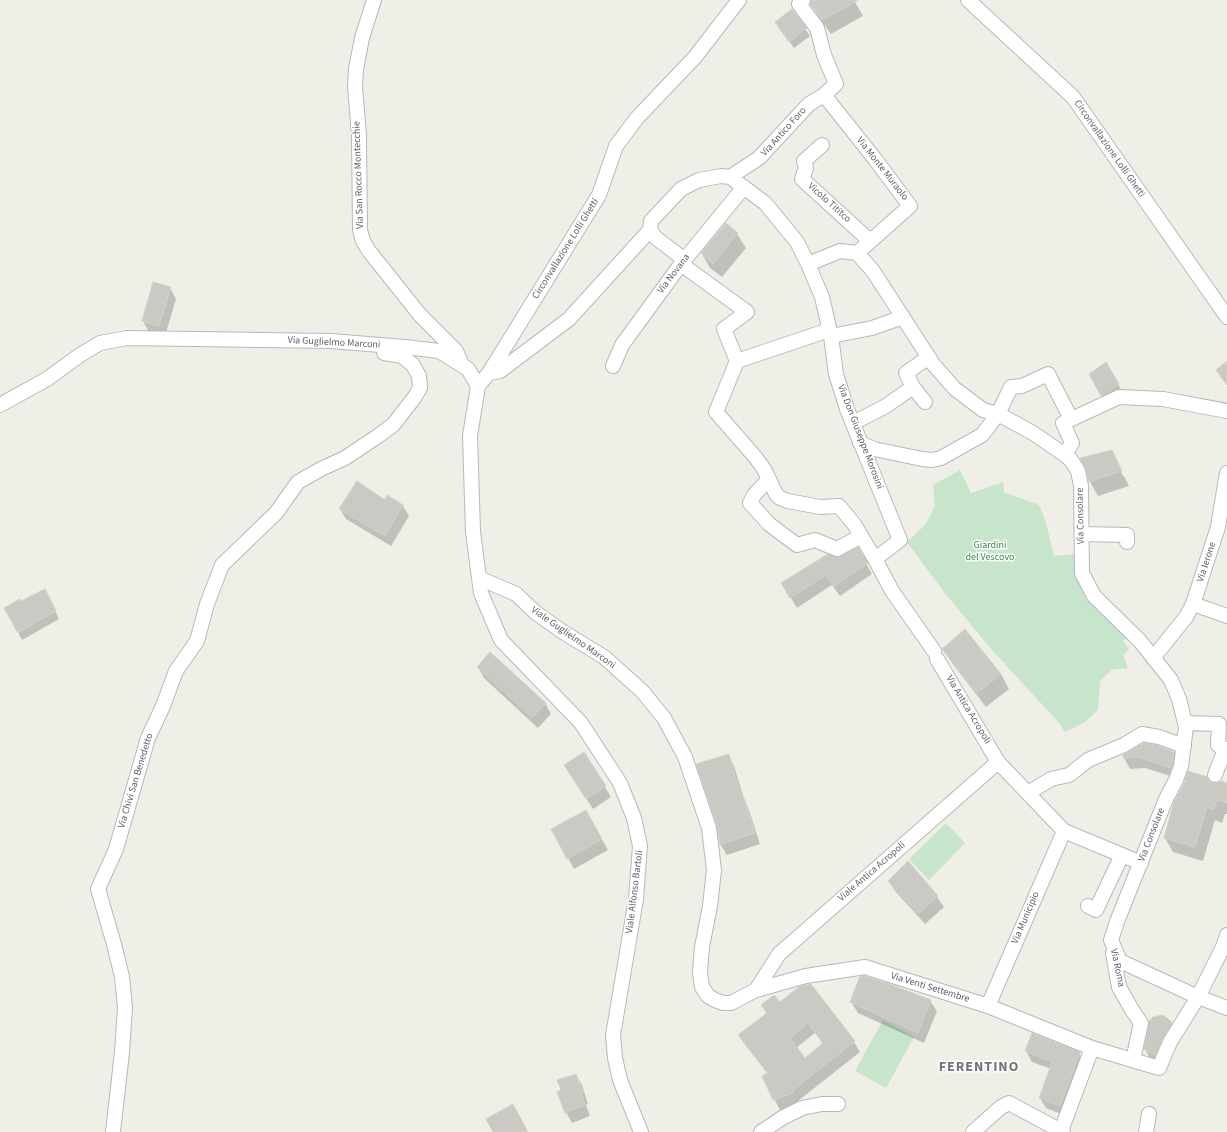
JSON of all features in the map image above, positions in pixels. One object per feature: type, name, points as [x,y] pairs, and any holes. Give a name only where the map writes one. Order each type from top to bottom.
[{"type":"street","name":"Via San Rocco Montecchie","points":[[374,0],[362,38],[356,69],[355,87],[360,148],[360,230],[363,241],[420,314],[456,351],[462,365]]},
{"type":"street","name":"Circonvallazione Lolli Ghetti","points":[[478,386],[489,373],[599,195],[616,146],[637,118],[695,57],[740,0]]},
{"type":"street","name":"Via Antico Foro","points":[[730,176],[759,158],[809,104],[824,96],[836,84],[824,55],[816,28],[799,4],[803,0]]},
{"type":"street","name":"Circonvallazione Lolli Ghetti","points":[[968,0],[1073,97],[1227,317]]},
{"type":"street","name":"Via Monte Muraolo","points":[[824,96],[875,159],[910,206],[857,253]]},
{"type":"street","name":"Vicolo Tititco","points":[[822,144],[804,161],[806,168],[802,179],[870,241]]},
{"type":"street","points":[[489,373],[500,371],[569,319],[650,230],[651,221],[681,189],[699,180],[730,176],[765,203],[797,242],[808,264],[840,251],[857,253]]},
{"type":"street","name":"Via Novana","points":[[613,366],[622,345],[683,262],[744,187]]},
{"type":"street","points":[[650,230],[656,238],[683,262],[746,312],[724,329],[737,361],[716,412],[756,458],[769,479],[754,496],[750,503],[769,524],[797,545],[815,540],[837,549],[861,536]]},
{"type":"street","name":"Via Consolare","points":[[857,253],[873,271],[933,364],[955,389],[983,410],[998,414],[1033,432],[1071,460],[1078,471],[1081,486],[1082,573],[1094,596],[1140,641],[1171,680],[1179,699],[1185,723],[1181,766],[1176,780],[1166,799],[1111,940]]},
{"type":"street","name":"Via Don Giuseppe Morosini","points":[[808,264],[822,297],[830,333],[836,374],[847,409],[900,540],[875,559]]},
{"type":"street","points":[[737,361],[830,333],[872,328],[903,317]]},
{"type":"street","name":"Via Guglielmo Marconi","points":[[0,405],[47,379],[80,354],[100,343],[127,338],[331,341],[439,351],[468,369],[478,386]]},
{"type":"street","name":"Via Chivi San Benedetto","points":[[113,1132],[122,1052],[125,1008],[122,977],[98,889],[116,849],[148,738],[163,706],[176,671],[197,641],[207,604],[222,565],[276,513],[298,482],[350,455],[388,429],[406,410],[420,388],[419,376],[413,366],[402,356],[374,350],[369,344]]},
{"type":"street","points":[[925,402],[913,387],[906,373],[929,357]]},
{"type":"street","points":[[860,443],[874,449],[922,459],[932,460],[941,458],[982,435],[998,414],[1011,387],[1022,386],[1048,374],[1071,419]]},
{"type":"street","points":[[478,386],[470,436],[473,532],[479,578]]},
{"type":"street","points":[[853,423],[886,406],[913,387]]},
{"type":"street","points":[[1066,455],[1072,443],[1063,423],[1119,397],[1163,399],[1227,411]]},
{"type":"street","name":"Via Ierone","points":[[1153,658],[1186,617],[1193,604],[1218,527],[1227,473]]},
{"type":"street","name":"Via Antica Acropoli","points":[[769,479],[776,494],[780,498],[820,507],[838,506],[854,524],[892,591],[936,655],[998,762],[1064,831]]},
{"type":"street","points":[[1082,534],[1127,535],[1127,542]]},
{"type":"street","name":"Viale Guglielmo Marconi","points":[[479,578],[516,594],[536,613],[562,632],[604,657],[642,691],[664,718],[685,757],[709,828],[714,870],[710,906],[702,947],[700,972],[702,987]]},
{"type":"street","name":"Viale Alfonso Bartoli","points":[[479,578],[481,593],[501,640],[582,723],[620,783],[634,818],[640,846],[636,899],[614,1035],[615,1058],[620,1080],[641,1132]]},
{"type":"street","points":[[1193,604],[1227,616]]},
{"type":"street","points":[[1185,723],[1219,724],[1218,745],[1225,748],[1215,775]]},
{"type":"street","points":[[1028,793],[1051,779],[1069,775],[1088,760],[1124,745],[1142,734],[1159,737],[1184,746]]},
{"type":"street","name":"Viale Antica Acropoli","points":[[756,990],[779,954],[998,762]]},
{"type":"street","points":[[1064,831],[1141,863]]},
{"type":"street","name":"Via Municipio","points":[[988,1006],[1064,831]]},
{"type":"street","points":[[1088,906],[1096,910],[1122,855]]},
{"type":"street","points":[[1198,997],[1223,947],[1227,935]]},
{"type":"street","points":[[1111,940],[1120,961],[1198,997],[1227,1008]]},
{"type":"street","name":"Via Roma","points":[[1111,940],[1119,987],[1141,1023],[1133,1060]]},
{"type":"street","name":"Via Venti Settembre","points":[[702,987],[708,996],[723,1003],[731,1003],[756,990],[806,976],[865,967],[988,1006],[1092,1048],[1159,1068],[1170,1042],[1198,997]]},
{"type":"street","points":[[973,1132],[1001,1107],[1009,1103],[1062,1131],[1092,1048]]},
{"type":"street","points":[[762,1132],[782,1118],[802,1108],[822,1104],[838,1104]]},
{"type":"street","points":[[1146,1132],[1149,1114]]},
{"type":"green space","name":"Giardini del Vescovo","points":[[960,470],[971,493],[1003,482],[1004,492],[1039,505],[1045,519],[1054,556],[1082,553],[1078,569],[1132,633],[1123,641],[1129,649],[1123,655],[1128,668],[1112,670],[1100,681],[1098,710],[1085,722],[1065,732],[1059,723],[992,650],[944,592],[907,542],[925,525],[935,506],[933,485]]},
{"type":"green space","points":[[946,823],[965,843],[929,880],[909,859]]},
{"type":"green space","points":[[883,1020],[914,1037],[886,1088],[855,1071]]},
{"type":"building","points":[[811,0],[858,0],[822,20],[810,4]]},
{"type":"building","points":[[792,9],[807,28],[789,42],[775,22]]},
{"type":"building","points":[[726,223],[738,233],[713,264],[701,253]]},
{"type":"building","points":[[153,282],[171,287],[159,326],[142,321]]},
{"type":"building","points":[[1227,361],[1227,385],[1216,370]]},
{"type":"building","points":[[1106,362],[1119,384],[1101,396],[1089,374]]},
{"type":"building","points":[[1112,450],[1122,471],[1089,482],[1086,469],[1080,458]]},
{"type":"building","points":[[357,481],[385,500],[387,495],[403,505],[385,536],[339,509]]},
{"type":"building","points":[[858,547],[868,563],[834,586],[826,575],[790,598],[781,583],[828,554],[838,557]]},
{"type":"building","points":[[45,589],[56,611],[18,633],[4,608],[20,599],[21,601]]},
{"type":"building","points":[[965,629],[1001,674],[977,693],[942,649]]},
{"type":"building","points":[[490,652],[546,703],[532,718],[477,667]]},
{"type":"building","points":[[1144,743],[1157,745],[1174,752],[1171,768],[1139,757],[1123,758],[1123,755]]},
{"type":"building","points":[[584,752],[606,786],[586,799],[564,765]]},
{"type":"building","points":[[729,754],[742,799],[744,798],[755,833],[720,845],[717,825],[696,764]]},
{"type":"building","points":[[1188,771],[1207,777],[1212,783],[1221,781],[1227,783],[1227,803],[1217,800],[1214,809],[1207,807],[1195,847],[1164,838],[1174,802],[1184,784]]},
{"type":"building","points":[[586,810],[602,839],[567,859],[551,829]]},
{"type":"building","points":[[908,861],[938,896],[918,914],[888,881]]},
{"type":"building","points":[[860,976],[887,983],[931,1000],[918,1033],[850,1002]]},
{"type":"building","points":[[811,984],[855,1041],[793,1090],[793,1093],[773,1100],[762,1076],[768,1073],[738,1035],[767,1013],[761,1005],[774,995],[780,1002],[800,986]],"holes":[[[808,1023],[823,1043],[805,1058],[790,1038]]]},
{"type":"building","points":[[1163,1015],[1172,1022],[1155,1055],[1144,1049],[1149,1021],[1153,1017]]},
{"type":"building","points":[[1032,1033],[1080,1052],[1060,1106],[1039,1098],[1052,1062],[1025,1051]]},
{"type":"building","points":[[576,1074],[583,1093],[581,1094],[585,1105],[565,1113],[557,1092],[561,1090],[557,1080]]},
{"type":"building","points":[[513,1104],[528,1132],[493,1132],[486,1119]]},
{"type":"district","name":"FERENTINO","points":[[979,1068]]}]
